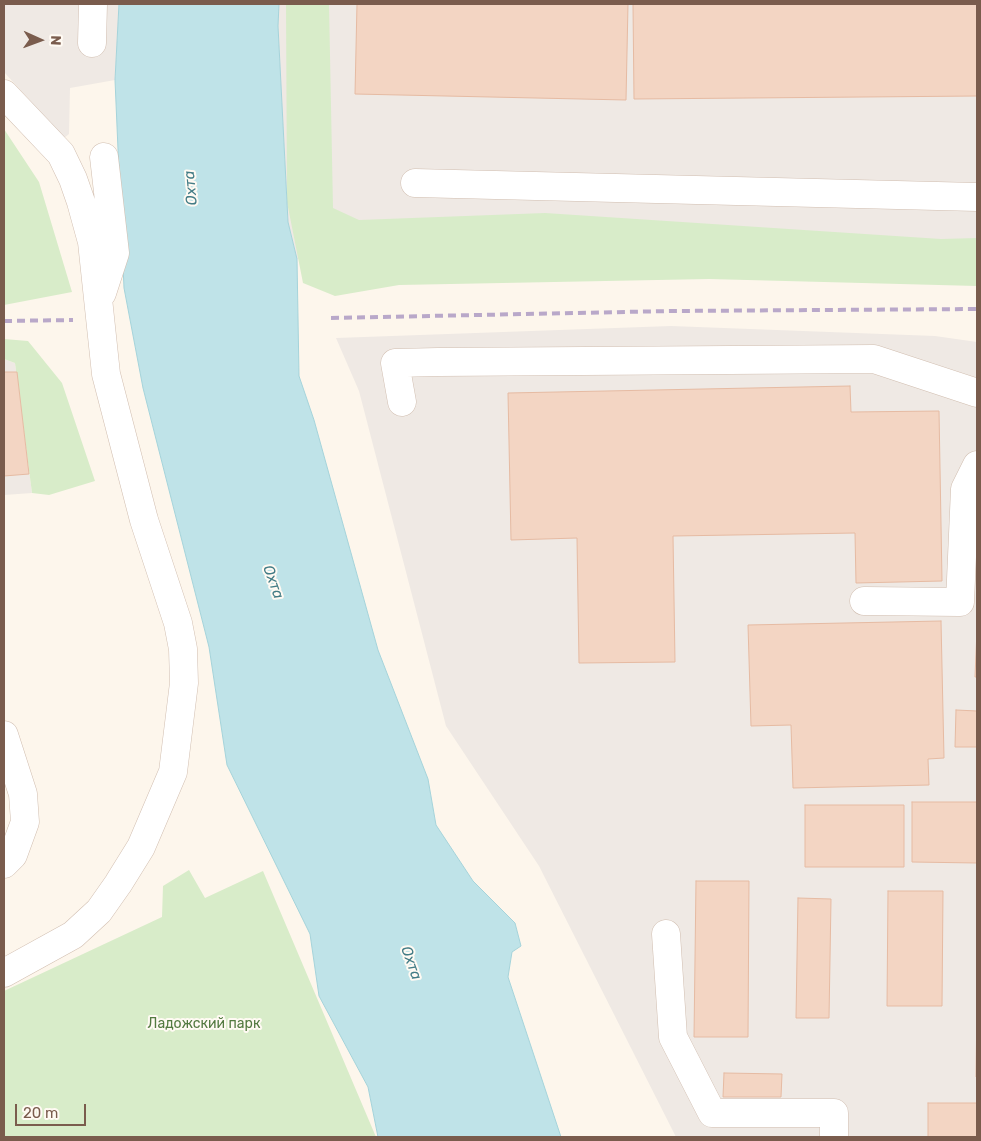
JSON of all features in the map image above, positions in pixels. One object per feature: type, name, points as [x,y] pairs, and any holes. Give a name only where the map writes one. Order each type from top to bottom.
[{"type":"street","points":[[92,43],[93,4]]},
{"type":"street","points":[[4,94],[61,154],[73,179],[92,242],[100,299],[106,374],[112,402],[144,520],[178,623],[184,683],[179,732],[172,772],[155,817],[136,854],[99,911],[73,935],[4,973]]},
{"type":"street","points":[[100,299],[115,253],[104,157]]},
{"type":"street","points":[[415,183],[977,198]]},
{"type":"street","points":[[402,402],[395,363],[874,359],[977,393]]},
{"type":"street","points":[[864,602],[960,602],[965,488],[977,464]]},
{"type":"street","points":[[4,735],[23,794],[25,822],[13,855],[4,864]]},
{"type":"street","points":[[666,934],[672,1037],[712,1113],[834,1113],[834,1137]]},
{"type":"shaded area","points":[[4,4],[119,4],[115,80],[70,88],[69,134],[64,138],[4,72]]},
{"type":"shaded area","points":[[279,4],[977,4],[977,257],[297,259],[288,222],[278,26]]},
{"type":"shaded area","points":[[671,326],[935,336],[977,342],[977,1137],[676,1137],[539,866],[446,726],[359,391],[336,338]]},
{"type":"shaded area","points":[[4,359],[15,363],[32,493],[4,495]]},
{"type":"green space","points":[[286,4],[329,4],[333,208],[359,220],[545,213],[941,239],[977,238],[977,286],[709,279],[399,285],[335,296],[303,283],[287,202]]},
{"type":"green space","points":[[4,129],[39,182],[72,292],[4,305]]},
{"type":"green space","points":[[4,339],[28,341],[62,383],[95,481],[49,495],[32,493],[15,363],[4,359]]},
{"type":"green space","name":"Ладожский парк","points":[[189,870],[205,898],[263,871],[376,1137],[4,1137],[4,991],[162,917],[163,886]]},
{"type":"water","name":"Охта","points":[[119,4],[279,4],[278,26],[288,222],[297,259],[299,376],[314,420],[378,650],[428,779],[436,825],[473,881],[515,923],[521,946],[512,952],[508,977],[561,1137],[378,1137],[368,1087],[319,996],[310,934],[227,765],[209,647],[143,388],[124,288],[115,80]]},
{"type":"building","points":[[357,4],[628,4],[626,100],[355,94]]},
{"type":"building","points":[[633,4],[977,4],[977,96],[634,99]]},
{"type":"building","points":[[4,372],[17,372],[29,474],[4,476]]},
{"type":"building","points":[[850,386],[851,412],[939,411],[942,581],[856,583],[855,533],[673,536],[675,662],[579,663],[577,538],[511,540],[508,393]]},
{"type":"building","points":[[941,621],[944,758],[928,759],[929,785],[793,788],[791,725],[751,726],[748,625]]},
{"type":"building","points":[[977,630],[977,677],[975,677]]},
{"type":"building","points":[[956,710],[977,711],[977,747],[955,747]]},
{"type":"building","points":[[912,802],[977,802],[977,863],[912,862]]},
{"type":"building","points":[[805,805],[904,805],[904,867],[805,867]]},
{"type":"building","points":[[696,881],[749,881],[748,1037],[694,1037]]},
{"type":"building","points":[[888,891],[943,891],[942,1006],[887,1006]]},
{"type":"building","points":[[798,898],[831,899],[829,1018],[796,1018]]},
{"type":"building","points":[[977,1004],[977,1077],[976,1077]]},
{"type":"building","points":[[724,1073],[782,1074],[781,1097],[723,1097]]},
{"type":"building","points":[[928,1103],[977,1103],[977,1137],[928,1137]]},
{"type":"railway","points":[[331,318],[672,311],[977,309]]},
{"type":"railway","points":[[4,321],[73,320]]}]
